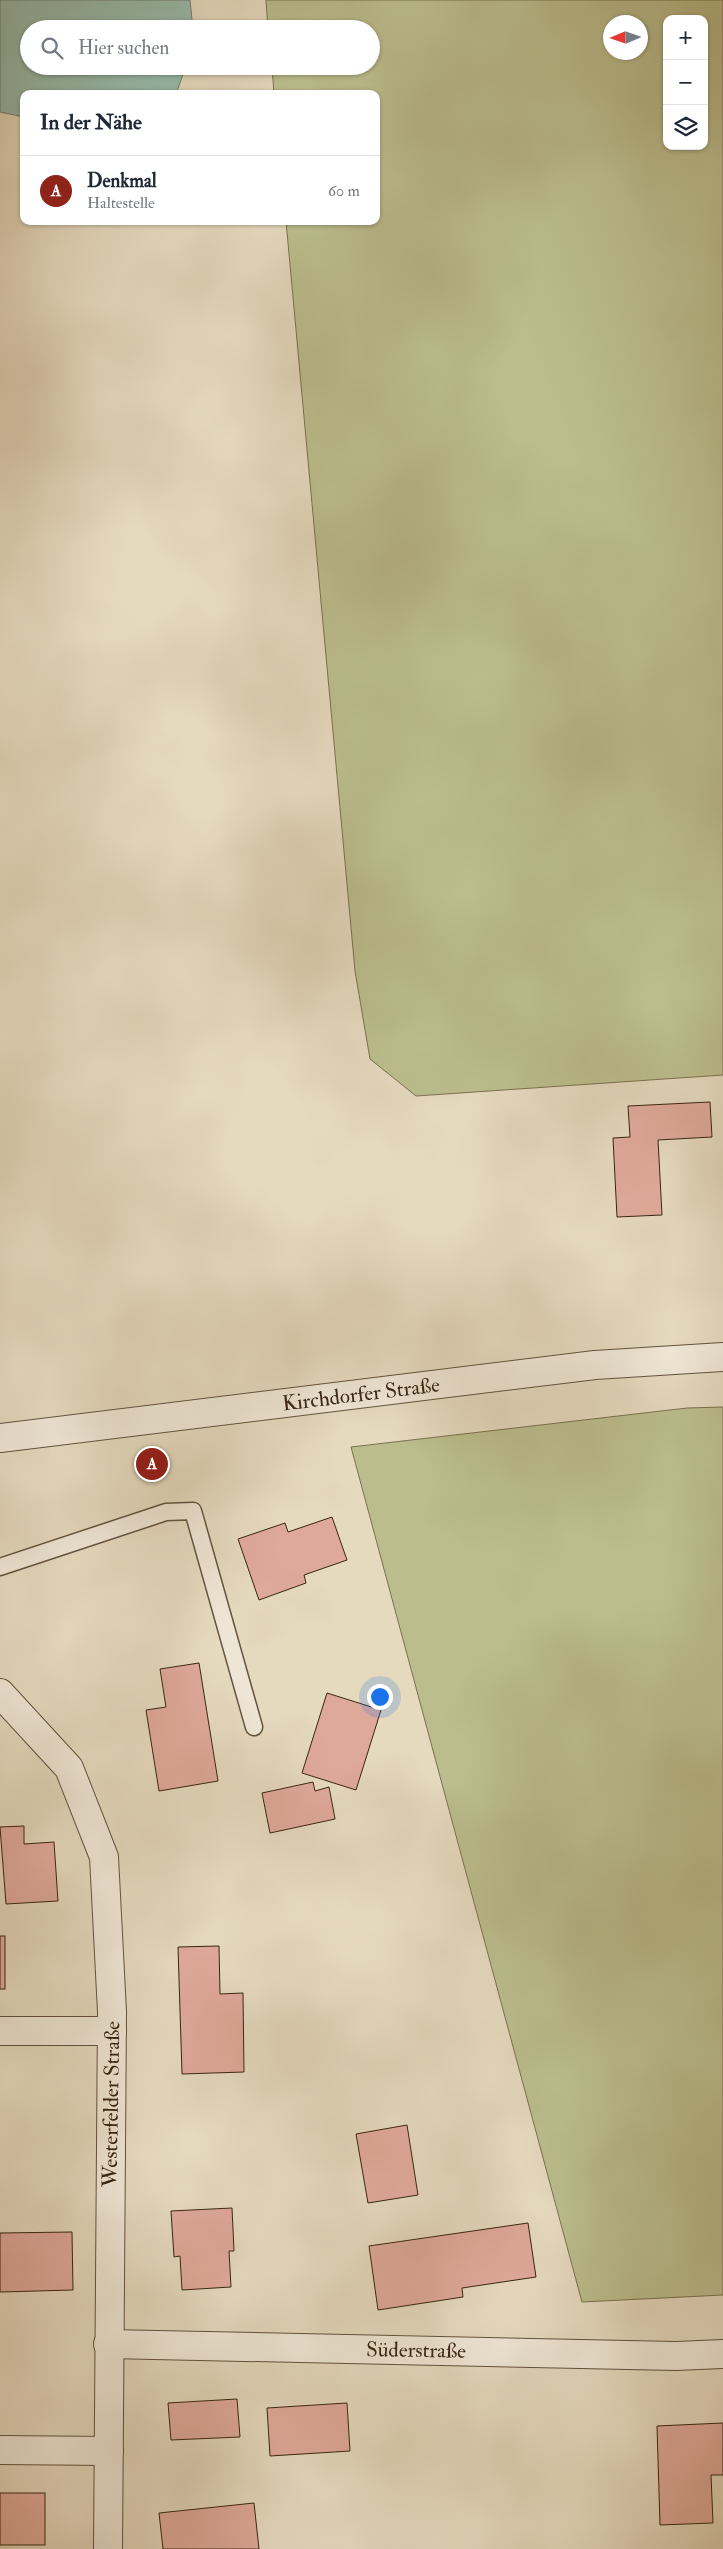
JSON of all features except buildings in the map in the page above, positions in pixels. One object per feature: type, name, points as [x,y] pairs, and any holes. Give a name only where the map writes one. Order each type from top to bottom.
[{"type":"street","name":"Kirchdorfer Straße","points":[[0,1438],[595,1365],[723,1357]]},
{"type":"street","name":"Westerfelder Straße","points":[[0,1693],[69,1768],[104,1857],[112,2031],[108,2344],[108,2549]]},
{"type":"street","points":[[0,2031],[112,2031]]},
{"type":"street","name":"Süderstraße","points":[[108,2344],[676,2356],[723,2354]]},
{"type":"street","points":[[0,2450],[109,2451]]},
{"type":"lane","points":[[0,1568],[166,1512],[193,1511],[254,1727]]},
{"type":"shaded area","points":[[0,0],[190,0],[192,20],[20,20],[20,75],[183,75],[177,90],[20,90],[20,116],[0,112]]},
{"type":"shaded area","points":[[266,0],[723,0],[723,1075],[416,1096],[370,1059],[355,971],[286,225],[380,225],[380,90],[274,90],[273,75],[380,75],[380,20],[267,20]]},
{"type":"shaded area","points":[[723,1407],[723,2295],[582,2302],[351,1447],[687,1408]]},
{"type":"place","name":"Denkmal","points":[[152,1464]]}]
